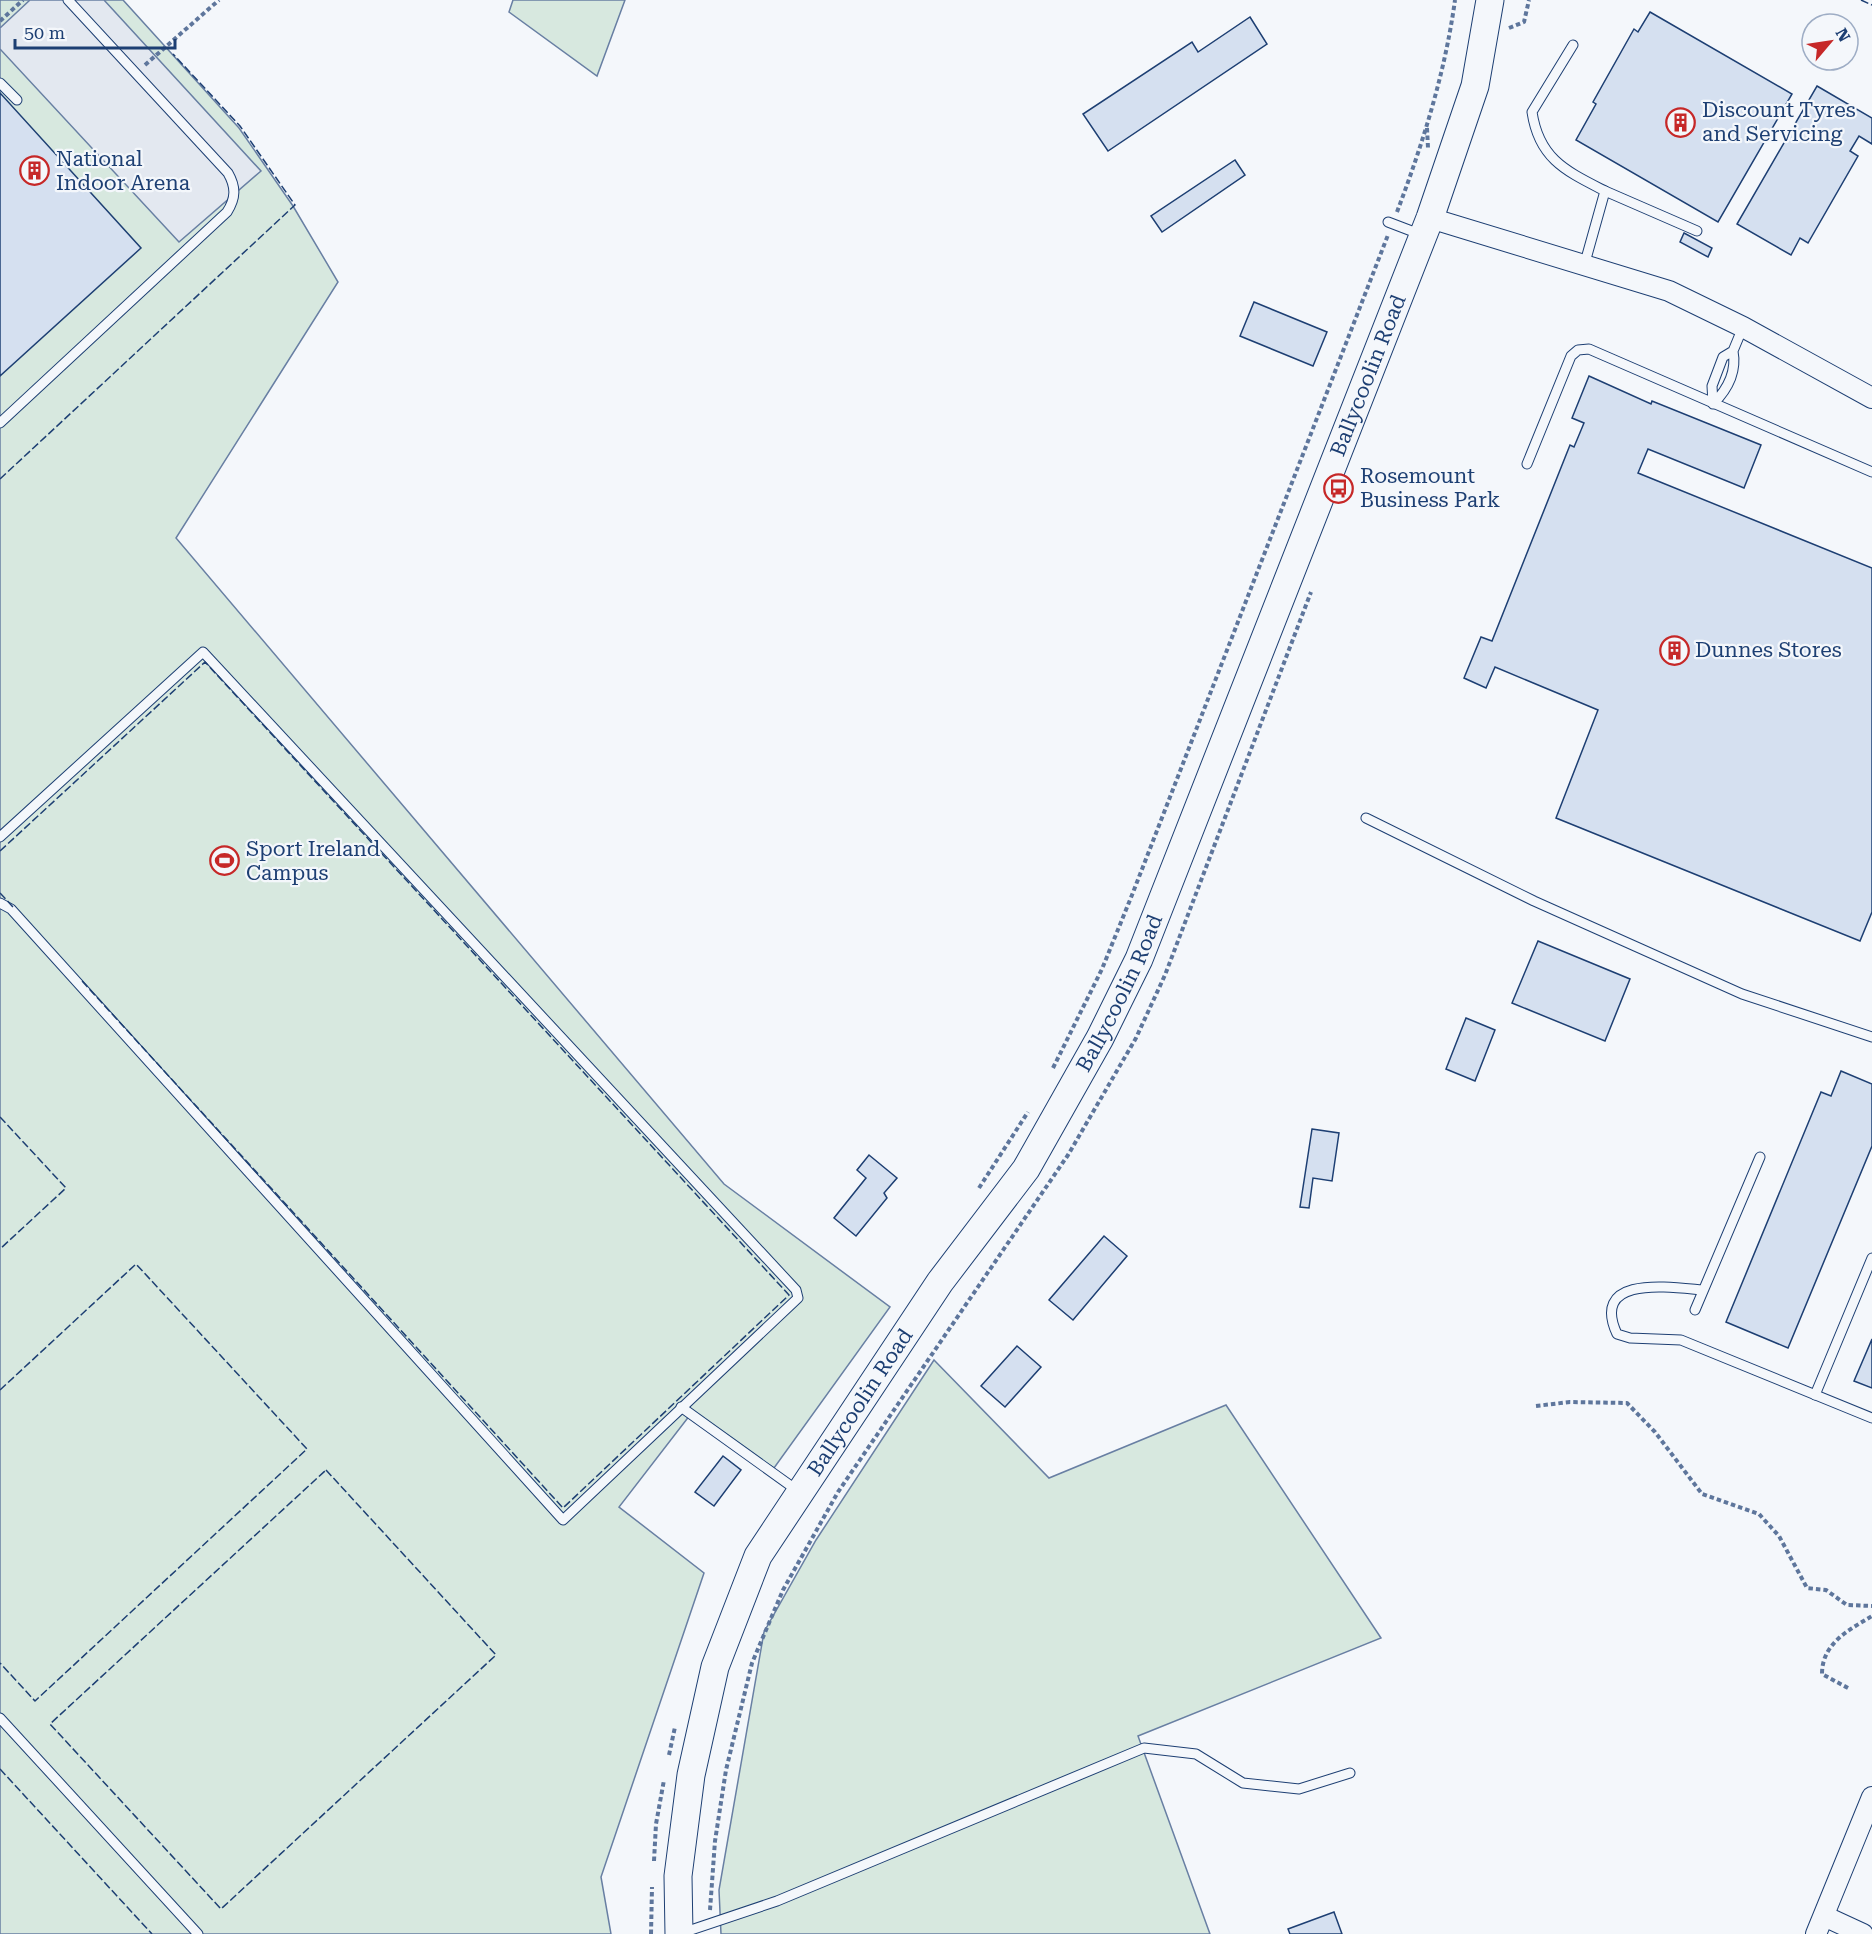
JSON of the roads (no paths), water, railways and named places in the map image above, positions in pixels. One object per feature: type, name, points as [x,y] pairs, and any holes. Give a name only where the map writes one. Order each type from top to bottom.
[{"type":"street","name":"Ballycoolin Road","points":[[680,1934],[678,1876],[690,1786],[715,1668],[758,1556],[940,1282],[1026,1169],[1100,1038],[1134,969],[1427,227],[1475,86],[1490,0]]},
{"type":"street","points":[[1427,227],[1584,266],[1669,291],[1743,327],[1872,398]]},
{"type":"street","points":[[1863,1934],[1820,1925],[1872,1797]]},
{"type":"lane","points":[[0,423],[231,205],[235,190],[228,173],[68,0]]},
{"type":"lane","points":[[1572,45],[1532,112],[1535,133],[1548,156],[1571,174],[1697,231]]},
{"type":"lane","points":[[0,83],[16,100]]},
{"type":"lane","points":[[1584,266],[1605,191]]},
{"type":"lane","points":[[1390,222],[1427,227]]},
{"type":"lane","points":[[1713,404],[1725,392],[1736,364],[1733,351],[1743,327]]},
{"type":"lane","points":[[1527,464],[1570,356],[1578,350],[1589,349],[1872,472]]},
{"type":"lane","points":[[1713,404],[1712,386],[1723,357],[1733,351]]},
{"type":"lane","points":[[0,837],[203,652],[796,1290],[798,1298],[563,1520],[19,917],[0,903]]},
{"type":"lane","points":[[1366,818],[1534,901],[1742,994],[1872,1037]]},
{"type":"lane","points":[[1695,1310],[1761,1157]]},
{"type":"lane","points":[[1815,1395],[1872,1258]]},
{"type":"lane","points":[[1702,1290],[1641,1286],[1621,1294],[1613,1304],[1611,1320],[1617,1334],[1630,1338],[1681,1340],[1872,1418]]},
{"type":"lane","points":[[681,1407],[800,1492]]},
{"type":"lane","points":[[0,1718],[198,1934]]},
{"type":"lane","points":[[680,1934],[777,1900],[1144,1748],[1196,1754],[1243,1783],[1299,1790],[1350,1773]]},
{"type":"place","name":"Discount Tyres and Servicing","points":[[1681,122]]},
{"type":"place","name":"National Indoor Arena","points":[[35,171]]},
{"type":"place","name":"Rosemount Business Park","points":[[1339,488]]},
{"type":"place","name":"Dunnes Stores","points":[[1674,650]]},
{"type":"place","name":"Sport Ireland Campus","points":[[225,861]]}]
